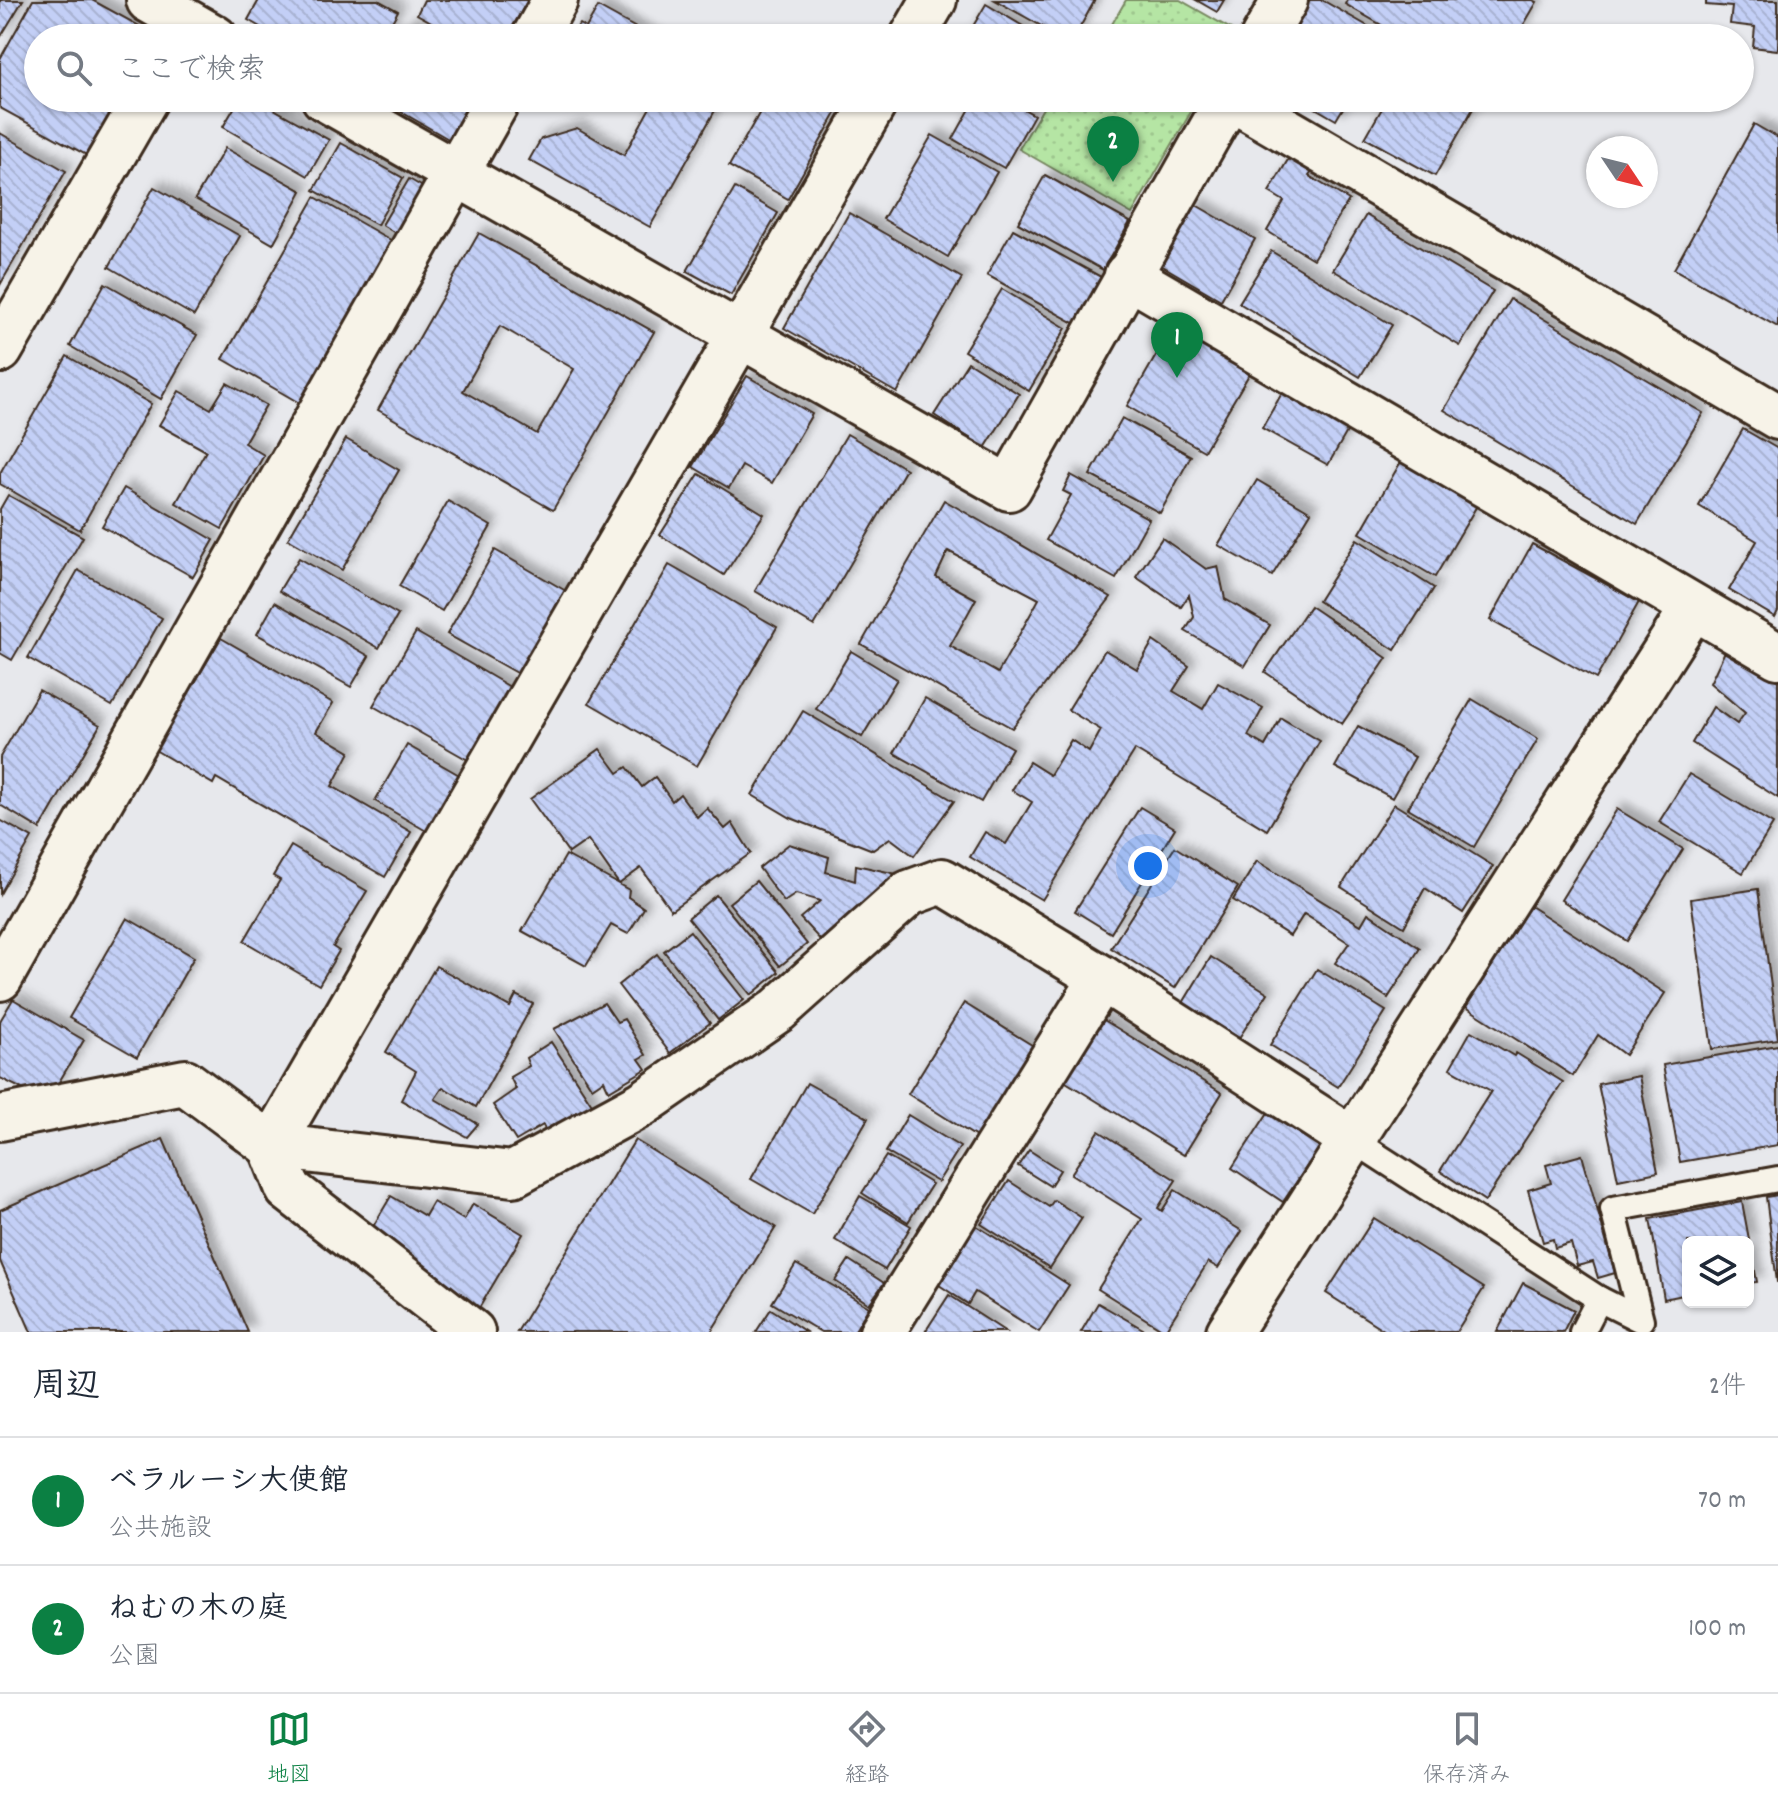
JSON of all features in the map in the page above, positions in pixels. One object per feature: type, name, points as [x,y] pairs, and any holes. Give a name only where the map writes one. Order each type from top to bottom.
[{"type":"street","points":[[149,0],[195,24]]},
{"type":"street","points":[[542,24],[555,0]]},
{"type":"street","points":[[920,24],[934,0]]},
{"type":"street","points":[[1271,24],[1285,0]]},
{"type":"street","points":[[0,350],[138,112]]},
{"type":"street","points":[[350,112],[457,171],[739,337],[1009,488],[1222,112]]},
{"type":"street","points":[[0,978],[491,112]]},
{"type":"street","points":[[271,1146],[869,112]]},
{"type":"street","points":[[1254,112],[1778,417]]},
{"type":"street","points":[[1127,275],[1778,656]]},
{"type":"street","points":[[1229,1332],[1693,608]]},
{"type":"street","points":[[0,1118],[185,1082],[271,1146],[513,1174],[642,1104],[778,1010],[909,893],[942,881],[1102,978],[1353,1140]]},
{"type":"street","points":[[882,1332],[1102,978]]},
{"type":"street","points":[[271,1146],[288,1189],[472,1332]]},
{"type":"lane","points":[[1353,1140],[1599,1299],[1641,1320],[1613,1209],[1778,1179]]},
{"type":"lane","points":[[1582,1332],[1599,1299]]},
{"type":"green space","points":[[1126,0],[1180,0],[1222,24],[1112,24]]},
{"type":"green space","points":[[1041,112],[1191,112],[1132,214],[1019,149]]},
{"type":"building","points":[[0,0],[23,0],[0,38]]},
{"type":"building","points":[[33,0],[92,0],[136,24],[24,24],[24,112],[113,112],[88,156],[0,108],[0,59]]},
{"type":"building","points":[[259,0],[378,0],[398,11],[391,24],[255,24],[248,20]]},
{"type":"building","points":[[424,0],[528,0],[514,24],[435,24],[417,14]]},
{"type":"building","points":[[995,0],[1095,0],[1082,24],[1038,24]]},
{"type":"building","points":[[1196,0],[1224,0],[1217,12]]},
{"type":"building","points":[[1306,0],[1322,0],[1364,24],[1292,24]]},
{"type":"building","points":[[1347,0],[1537,2],[1524,24],[1380,24],[1345,4]]},
{"type":"building","points":[[1706,0],[1778,0],[1778,50],[1754,47],[1754,24],[1730,24],[1732,7],[1706,5]]},
{"type":"building","points":[[986,4],[1020,24],[974,24]]},
{"type":"building","points":[[598,7],[629,24],[588,24]]},
{"type":"building","points":[[232,112],[279,112],[329,140],[308,176],[223,127]]},
{"type":"building","points":[[401,112],[469,112],[452,141]]},
{"type":"building","points":[[648,112],[714,112],[650,227],[529,160],[541,139],[577,128],[624,155]]},
{"type":"building","points":[[760,112],[837,112],[788,199],[729,166]]},
{"type":"building","points":[[968,112],[1029,112],[1034,115],[1004,168],[953,139]]},
{"type":"building","points":[[1322,112],[1341,112],[1336,120]]},
{"type":"building","points":[[1380,112],[1471,112],[1435,176],[1365,138]]},
{"type":"building","points":[[1754,124],[1778,138],[1778,327],[1674,269]]},
{"type":"building","points":[[0,133],[66,171],[0,285]]},
{"type":"building","points":[[932,135],[997,172],[948,257],[883,219]]},
{"type":"building","points":[[341,143],[403,178],[377,225],[314,190]]},
{"type":"building","points":[[225,148],[302,191],[273,244],[195,199]]},
{"type":"building","points":[[1289,158],[1312,172],[1309,176],[1349,200],[1313,259],[1267,231],[1284,201],[1269,192]]},
{"type":"building","points":[[1045,175],[1130,222],[1103,270],[1018,223]]},
{"type":"building","points":[[409,179],[428,190],[402,237],[382,225]]},
{"type":"building","points":[[154,187],[240,236],[194,316],[109,267]]},
{"type":"building","points":[[735,188],[778,213],[731,295],[687,271]]},
{"type":"building","points":[[315,197],[396,243],[303,405],[223,359]]},
{"type":"building","points":[[1196,205],[1255,239],[1221,300],[1161,265]]},
{"type":"building","points":[[849,213],[962,278],[897,393],[784,328]]},
{"type":"building","points":[[1366,215],[1493,291],[1460,346],[1333,270]]},
{"type":"building","points":[[1013,229],[1101,277],[1076,324],[987,275]]},
{"type":"building","points":[[479,233],[654,332],[553,510],[378,410]],"holes":[[[500,326],[574,369],[537,434],[463,391]]]},
{"type":"building","points":[[1271,251],[1392,325],[1360,377],[1239,303]]},
{"type":"building","points":[[105,283],[197,335],[161,399],[70,346]]},
{"type":"building","points":[[1002,289],[1066,328],[1029,391],[964,351]]},
{"type":"building","points":[[1510,299],[1703,413],[1637,524],[1444,410]]},
{"type":"building","points":[[1173,326],[1251,371],[1204,451],[1127,406]]},
{"type":"building","points":[[67,356],[151,404],[80,530],[0,484],[0,473]]},
{"type":"building","points":[[968,362],[1019,394],[985,448],[934,415]]},
{"type":"building","points":[[747,376],[812,414],[772,483],[742,466],[729,488],[693,467]]},
{"type":"building","points":[[227,383],[266,405],[244,443],[264,455],[222,529],[176,503],[206,451],[159,425],[179,391],[211,409]]},
{"type":"building","points":[[1282,393],[1348,430],[1328,465],[1262,428]]},
{"type":"building","points":[[1122,418],[1191,456],[1160,513],[1090,475]]},
{"type":"building","points":[[1743,429],[1778,449],[1778,611],[1775,617],[1729,590],[1757,541],[1699,506]]},
{"type":"building","points":[[847,434],[906,469],[814,626],[755,591]]},
{"type":"building","points":[[346,439],[399,470],[342,570],[288,539]]},
{"type":"building","points":[[1403,458],[1479,502],[1435,577],[1360,533]]},
{"type":"building","points":[[699,474],[764,514],[724,575],[660,535]]},
{"type":"building","points":[[1071,475],[1149,519],[1116,579],[1046,540],[1071,495],[1063,491]]},
{"type":"building","points":[[1257,480],[1311,512],[1272,576],[1218,545]]},
{"type":"building","points":[[124,488],[214,540],[193,577],[102,526]]},
{"type":"building","points":[[8,495],[83,537],[12,660],[0,653],[0,509]]},
{"type":"building","points":[[944,500],[1111,597],[1012,728],[861,644]],"holes":[[[948,551],[1039,599],[998,673],[950,646],[976,599],[936,577]]]},
{"type":"building","points":[[448,501],[491,526],[442,611],[399,586]]},
{"type":"building","points":[[1162,538],[1206,569],[1218,566],[1225,599],[1270,625],[1245,666],[1185,631],[1194,617],[1189,595],[1181,607],[1136,577]]},
{"type":"building","points":[[1357,539],[1434,588],[1395,650],[1318,601]]},
{"type":"building","points":[[1532,544],[1639,602],[1596,679],[1490,620]]},
{"type":"building","points":[[495,550],[566,591],[518,674],[447,634]]},
{"type":"building","points":[[299,558],[398,615],[379,648],[279,591]]},
{"type":"building","points":[[669,565],[777,627],[697,766],[589,703]]},
{"type":"building","points":[[78,570],[162,618],[112,706],[28,658]]},
{"type":"building","points":[[275,602],[369,656],[351,687],[257,634]]},
{"type":"building","points":[[1310,606],[1387,658],[1342,724],[1265,672]]},
{"type":"building","points":[[416,632],[510,687],[468,760],[373,706]]},
{"type":"building","points":[[221,638],[333,703],[316,732],[350,752],[332,786],[411,832],[385,877],[216,778],[213,784],[155,750]]},
{"type":"building","points":[[1153,641],[1189,666],[1173,691],[1203,709],[1218,683],[1263,708],[1248,736],[1265,746],[1281,718],[1320,741],[1267,830],[1135,750],[1042,900],[970,857],[985,832],[1006,844],[1032,802],[1012,790],[1029,762],[1050,775],[1071,740],[1089,752],[1101,730],[1068,710],[1105,650],[1137,669]]},
{"type":"building","points":[[1726,649],[1778,681],[1778,798],[1692,743],[1713,707],[1737,724],[1745,713],[1710,683]]},
{"type":"building","points":[[851,651],[897,679],[862,737],[816,709]]},
{"type":"building","points":[[39,690],[100,725],[40,829],[0,805],[0,757]]},
{"type":"building","points":[[925,698],[1012,748],[981,802],[894,753]]},
{"type":"building","points":[[1472,699],[1538,739],[1474,847],[1408,808]]},
{"type":"building","points":[[803,711],[954,801],[914,856],[890,838],[873,850],[791,818],[752,795]]},
{"type":"building","points":[[1358,726],[1415,757],[1392,798],[1335,767]]},
{"type":"building","points":[[407,745],[461,776],[428,832],[375,801]]},
{"type":"building","points":[[600,749],[618,773],[627,767],[642,787],[655,777],[672,801],[680,794],[697,817],[707,808],[725,829],[732,823],[751,853],[671,910],[641,868],[619,884],[588,840],[569,853],[530,799]]},
{"type":"building","points":[[1689,774],[1773,824],[1743,873],[1659,822]]},
{"type":"building","points":[[1394,804],[1493,866],[1463,913],[1425,888],[1404,927],[1341,887]]},
{"type":"building","points":[[1140,807],[1175,828],[1111,933],[1075,911]]},
{"type":"building","points":[[1617,809],[1683,849],[1627,941],[1561,900]]},
{"type":"building","points":[[0,820],[32,838],[0,894]]},
{"type":"building","points":[[789,844],[829,857],[826,872],[855,881],[856,865],[906,876],[823,943],[800,918],[820,901],[796,894],[784,902],[759,868]]},
{"type":"building","points":[[291,846],[367,891],[333,947],[339,951],[319,985],[244,941],[280,880],[273,876]]},
{"type":"building","points":[[1175,847],[1238,887],[1175,988],[1111,948]]},
{"type":"building","points":[[566,855],[629,890],[628,897],[644,908],[628,934],[611,925],[586,966],[522,931]]},
{"type":"building","points":[[1257,861],[1361,925],[1368,913],[1420,948],[1388,998],[1335,963],[1349,943],[1304,914],[1290,936],[1233,900]]},
{"type":"building","points":[[756,881],[807,944],[780,966],[729,903]]},
{"type":"building","points":[[1758,889],[1778,1039],[1712,1049],[1691,899]]},
{"type":"building","points":[[716,895],[779,972],[751,995],[688,918]]},
{"type":"building","points":[[1530,906],[1665,993],[1625,1055],[1598,1035],[1573,1076],[1466,1007]]},
{"type":"building","points":[[127,918],[194,957],[137,1057],[69,1018]]},
{"type":"building","points":[[690,931],[744,1000],[718,1020],[664,951]]},
{"type":"building","points":[[657,954],[710,1023],[670,1053],[618,985]]},
{"type":"building","points":[[1211,957],[1268,993],[1239,1038],[1183,1003]]},
{"type":"building","points":[[436,966],[510,1007],[516,995],[533,1004],[476,1107],[443,1087],[435,1099],[478,1124],[467,1137],[401,1100],[416,1071],[386,1052]]},
{"type":"building","points":[[1317,969],[1386,1011],[1338,1087],[1270,1045]]},
{"type":"building","points":[[13,999],[84,1040],[56,1087],[22,1089],[0,1078],[0,1021]]},
{"type":"building","points":[[604,1003],[617,1022],[624,1019],[646,1055],[639,1059],[646,1069],[609,1091],[604,1080],[592,1088],[554,1029]]},
{"type":"building","points":[[964,1003],[1035,1047],[978,1138],[908,1094]]},
{"type":"building","points":[[1099,1017],[1222,1093],[1184,1155],[1061,1079]]},
{"type":"building","points":[[1471,1031],[1514,1056],[1516,1053],[1563,1082],[1485,1201],[1440,1171],[1491,1091],[1450,1068]]},
{"type":"building","points":[[551,1042],[593,1106],[547,1134],[543,1125],[516,1141],[493,1105],[516,1089],[510,1077],[529,1066],[526,1058]]},
{"type":"building","points":[[1778,1045],[1778,1145],[1680,1162],[1663,1065]]},
{"type":"building","points":[[1639,1076],[1658,1172],[1618,1180],[1598,1084]]},
{"type":"building","points":[[807,1083],[868,1118],[812,1214],[751,1179]]},
{"type":"building","points":[[1271,1108],[1323,1142],[1283,1202],[1232,1168]]},
{"type":"building","points":[[908,1115],[960,1147],[938,1182],[886,1152]]},
{"type":"building","points":[[1099,1131],[1176,1180],[1158,1208],[1162,1211],[1175,1190],[1242,1231],[1218,1268],[1208,1262],[1165,1331],[1098,1289],[1142,1219],[1071,1174]]},
{"type":"building","points":[[163,1139],[248,1332],[31,1332],[0,1261],[0,1210]]},
{"type":"building","points":[[635,1140],[776,1227],[711,1332],[517,1332]]},
{"type":"building","points":[[1029,1150],[1060,1170],[1050,1186],[1018,1166]]},
{"type":"building","points":[[1582,1155],[1615,1273],[1598,1278],[1593,1262],[1577,1266],[1571,1243],[1555,1248],[1553,1239],[1543,1242],[1528,1190],[1551,1183],[1546,1165]]},
{"type":"building","points":[[886,1156],[932,1184],[908,1222],[862,1193]]},
{"type":"building","points":[[1009,1181],[1049,1207],[1054,1200],[1082,1218],[1050,1268],[981,1224]]},
{"type":"building","points":[[1778,1195],[1778,1282],[1777,1282],[1766,1197]]},
{"type":"building","points":[[391,1196],[425,1216],[433,1202],[464,1220],[473,1204],[523,1234],[475,1315],[368,1235]]},
{"type":"building","points":[[860,1196],[911,1226],[885,1270],[835,1240]]},
{"type":"building","points":[[1742,1202],[1748,1236],[1682,1236],[1682,1295],[1664,1299],[1650,1219]]},
{"type":"building","points":[[1374,1218],[1484,1288],[1456,1332],[1387,1332],[1326,1293]]},
{"type":"building","points":[[974,1224],[1069,1285],[1039,1332],[975,1292],[968,1304],[936,1283]]},
{"type":"building","points":[[849,1260],[884,1283],[869,1304],[835,1281]]},
{"type":"building","points":[[796,1264],[869,1307],[854,1332],[821,1332],[772,1303]]},
{"type":"building","points":[[1523,1283],[1574,1310],[1563,1332],[1497,1332]]},
{"type":"building","points":[[949,1295],[1006,1332],[925,1332]]},
{"type":"building","points":[[1098,1303],[1148,1332],[1081,1332]]},
{"type":"building","points":[[771,1309],[806,1332],[756,1332]]},
{"type":"place","name":"ねむの木の庭","points":[[1113,182]]},
{"type":"place","name":"ベラルーシ大使館","points":[[1177,378]]}]
